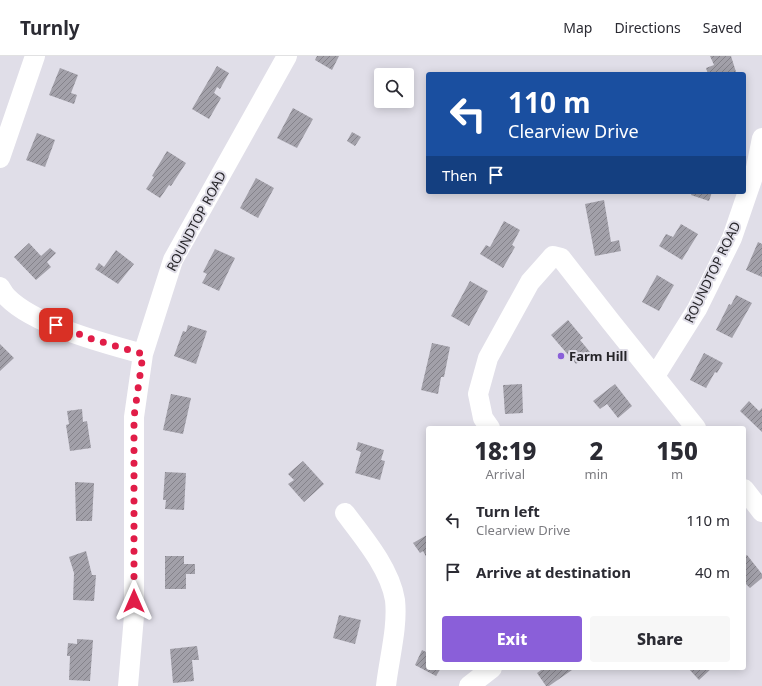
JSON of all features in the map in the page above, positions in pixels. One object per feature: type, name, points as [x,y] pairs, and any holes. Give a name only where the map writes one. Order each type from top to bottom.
[{"type":"street","points":[[0,158],[35,56]]},
{"type":"street","name":"ROUNDTOP ROAD","points":[[128,686],[134,616],[134,417],[143,354],[172,260],[287,56]]},
{"type":"street","name":"ROUNDTOP ROAD","points":[[655,376],[698,308],[732,238],[756,168],[762,138]]},
{"type":"street","points":[[489,426],[483,418],[478,394],[488,358],[530,282],[553,256],[561,258],[610,322],[694,426]]},
{"type":"street","points":[[0,287],[7,297],[30,314],[69,331],[143,354]]},
{"type":"street","points":[[345,512],[371,547],[388,578],[395,600],[395,627],[386,686]]},
{"type":"street","points":[[469,686],[489,670]]},
{"type":"building","points":[[317,56],[339,56],[332,70],[315,60]]},
{"type":"building","points":[[710,56],[731,56],[736,72],[707,72],[706,68],[714,65]]},
{"type":"building","points":[[217,66],[229,73],[220,89],[217,87],[214,93],[221,98],[209,119],[192,109]]},
{"type":"building","points":[[60,68],[78,75],[71,93],[77,95],[74,104],[49,95]]},
{"type":"building","points":[[293,108],[313,119],[297,148],[277,138]]},
{"type":"building","points":[[352,132],[361,137],[355,146],[347,141]]},
{"type":"building","points":[[37,133],[55,140],[45,167],[26,160]]},
{"type":"building","points":[[167,151],[186,163],[171,186],[169,185],[160,198],[146,189]]},
{"type":"building","points":[[256,178],[274,188],[258,218],[240,208]]},
{"type":"building","points":[[691,194],[711,194],[709,201]]},
{"type":"building","points":[[604,200],[611,242],[619,240],[621,251],[595,256],[585,204]]},
{"type":"building","points":[[504,221],[520,230],[512,245],[515,247],[503,268],[480,254],[486,245],[490,247]]},
{"type":"building","points":[[681,224],[698,234],[682,260],[659,246],[666,234],[673,237]]},
{"type":"building","points":[[758,242],[762,244],[762,277],[746,270]]},
{"type":"building","points":[[29,243],[41,256],[50,248],[56,253],[47,262],[51,267],[36,280],[14,257]]},
{"type":"building","points":[[215,249],[235,258],[219,291],[202,283],[207,274],[203,272]]},
{"type":"building","points":[[116,250],[134,264],[118,284],[95,269],[99,263],[104,267]]},
{"type":"building","points":[[657,275],[674,285],[659,311],[642,302]]},
{"type":"building","points":[[470,281],[488,291],[469,326],[451,316]]},
{"type":"building","points":[[736,295],[752,303],[732,338],[716,330],[729,304],[731,305]]},
{"type":"building","points":[[568,320],[583,338],[580,340],[590,352],[576,364],[551,335]]},
{"type":"building","points":[[188,325],[207,331],[196,364],[174,356],[183,331],[186,332]]},
{"type":"building","points":[[432,343],[450,347],[444,377],[441,377],[438,394],[421,390]]},
{"type":"building","points":[[0,344],[14,358],[0,371]]},
{"type":"building","points":[[704,353],[723,363],[717,373],[715,372],[706,388],[690,380]]},
{"type":"building","points":[[522,384],[523,413],[505,414],[503,385]]},
{"type":"building","points":[[615,384],[632,406],[618,418],[607,404],[600,409],[593,401]]},
{"type":"building","points":[[171,394],[191,398],[183,434],[163,430]]},
{"type":"building","points":[[749,401],[759,411],[762,408],[762,432],[740,411]]},
{"type":"building","points":[[82,409],[83,422],[87,421],[91,448],[70,451],[66,425],[69,424],[67,411]]},
{"type":"building","points":[[358,442],[384,450],[381,460],[385,461],[380,480],[355,473],[361,452],[356,450]]},
{"type":"building","points":[[303,461],[324,484],[304,502],[288,484],[294,480],[288,474]]},
{"type":"building","points":[[165,472],[186,473],[184,510],[165,509],[166,500],[163,500]]},
{"type":"building","points":[[75,482],[94,483],[92,521],[76,521]]},
{"type":"building","points":[[426,536],[426,556],[423,551],[420,553],[413,543]]},
{"type":"building","points":[[86,551],[92,575],[96,575],[94,601],[73,600],[74,573],[69,557]]},
{"type":"building","points":[[165,556],[184,556],[184,564],[195,564],[195,574],[186,574],[186,589],[165,589]]},
{"type":"building","points":[[746,556],[762,574],[762,578],[750,588],[746,584]]},
{"type":"building","points":[[339,615],[361,620],[355,644],[333,638]]},
{"type":"building","points":[[77,639],[93,640],[90,681],[69,680],[70,656],[67,656],[68,643],[77,644]]},
{"type":"building","points":[[197,646],[199,660],[192,660],[194,681],[173,683],[170,649]]},
{"type":"building","points":[[422,650],[426,652],[426,670],[440,670],[436,676],[415,665]]},
{"type":"building","points":[[541,670],[572,670],[549,686],[546,686],[537,673]]},
{"type":"building","points":[[690,670],[710,670],[699,680]]},
{"type":"place","name":"Farm Hill","points":[[561,356]]},
{"type":"route","points":[[56,325],[92,339],[143,354],[134,417],[134,601]]}]
